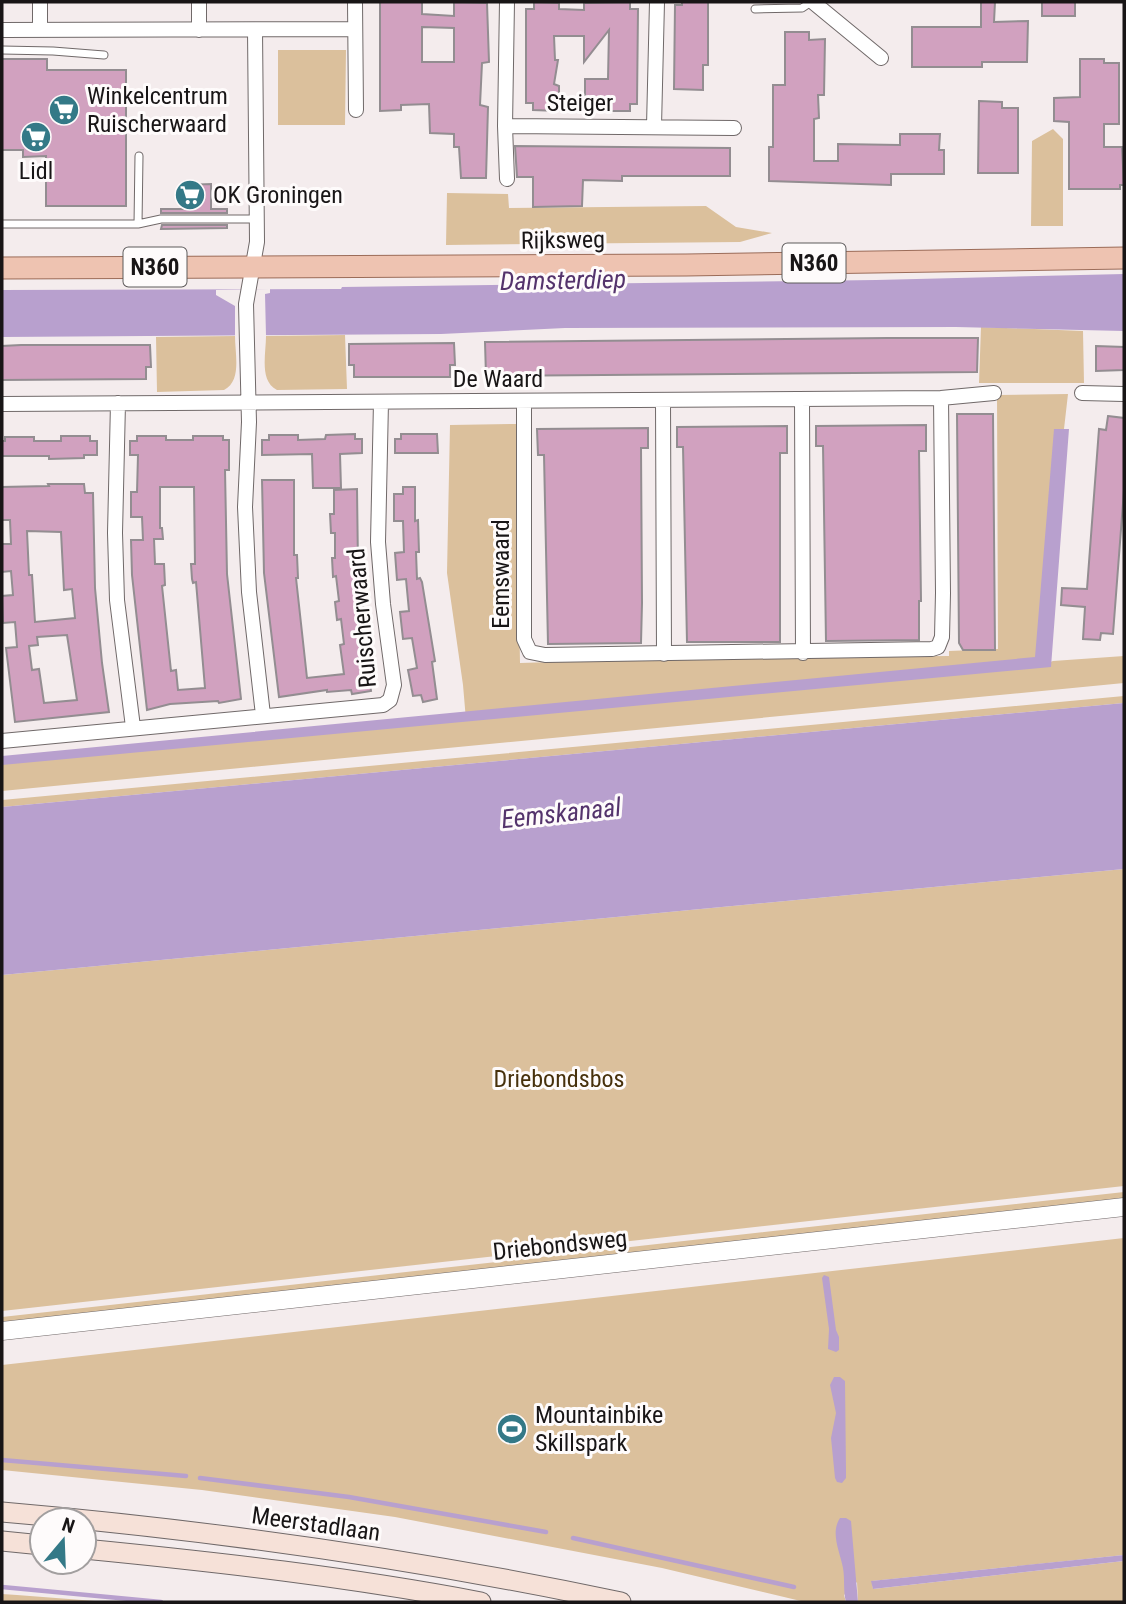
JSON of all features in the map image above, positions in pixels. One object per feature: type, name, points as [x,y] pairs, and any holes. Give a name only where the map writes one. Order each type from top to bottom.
[{"type":"main road","name":"Rijksweg","points":[[2,268],[529,266],[1124,258]]},
{"type":"main road","name":"Meerstadlaan","points":[[2,1512],[107,1521],[375,1556],[621,1602]]},
{"type":"main road","points":[[2,1541],[28,1544]]},
{"type":"main road","points":[[98,1550],[221,1562],[481,1602]]},
{"type":"street","points":[[40,2],[40,30]]},
{"type":"street","points":[[199,2],[199,30]]},
{"type":"street","points":[[355,2],[356,110]]},
{"type":"street","points":[[507,2],[505,126],[508,179]]},
{"type":"street","points":[[654,126],[657,2]]},
{"type":"street","points":[[812,2],[881,58]]},
{"type":"street","points":[[2,30],[355,29]]},
{"type":"street","points":[[255,30],[257,242],[246,304],[246,507],[249,592],[263,715]]},
{"type":"street","name":"Steiger","points":[[505,126],[734,128]]},
{"type":"street","name":"De Waard","points":[[2,404],[941,398],[994,393]]},
{"type":"street","points":[[1082,393],[1124,394]]},
{"type":"street","name":"Eemswaard","points":[[524,402],[524,639],[530,652],[545,656],[932,649],[940,642],[943,593],[941,398]]},
{"type":"street","points":[[802,399],[803,653]]},
{"type":"street","points":[[663,401],[664,654]]},
{"type":"street","name":"Ruischerwaard","points":[[2,741],[383,705],[390,700],[394,693],[378,542],[381,402]]},
{"type":"street","points":[[118,403],[115,533],[117,600],[133,727]]},
{"type":"street","name":"Driebondsweg","points":[[2,1331],[1124,1207]]},
{"type":"lane","points":[[755,9],[802,8],[812,2]]},
{"type":"lane","points":[[2,50],[104,55]]},
{"type":"lane","points":[[138,224],[139,156]]},
{"type":"lane","points":[[2,224],[138,224],[161,219],[257,219]]},
{"type":"green space","points":[[278,50],[346,50],[345,125],[278,125]]},
{"type":"green space","points":[[1053,129],[1063,139],[1063,226],[1031,226],[1032,141]]},
{"type":"green space","points":[[447,193],[508,194],[509,208],[706,206],[736,227],[772,233],[740,242],[446,245]]},
{"type":"green space","points":[[981,327],[1083,331],[1084,383],[979,383]]},
{"type":"green space","points":[[345,335],[347,389],[277,390],[271,386],[265,366],[266,336]]},
{"type":"green space","points":[[235,336],[235,374],[230,386],[224,390],[157,392],[156,337]]},
{"type":"green space","points":[[1068,394],[1064,429],[1055,429],[1044,664],[1124,656],[1124,683],[2,791],[2,763],[466,720],[447,573],[450,425],[516,424],[520,663],[682,658],[949,656],[949,651],[998,649],[997,395]]},
{"type":"green space","points":[[1124,696],[1124,703],[2,807],[2,800]]},
{"type":"green space","name":"Driebondsbos","points":[[1124,869],[1124,1186],[2,1311],[2,975]]},
{"type":"green space","points":[[1124,1192],[1124,1198],[2,1325],[2,1317]]},
{"type":"green space","points":[[1124,1238],[1124,1555],[872,1581],[873,1589],[1124,1561],[1124,1602],[858,1602],[857,1582],[844,1595],[846,1602],[805,1602],[662,1568],[395,1517],[202,1490],[2,1470],[2,1365]]},
{"type":"green space","points":[[2,1594],[17,1595],[108,1602],[2,1602]]},
{"type":"water","points":[[1124,274],[1124,331],[956,327],[565,328],[441,334],[2,337],[2,290],[341,289]]},
{"type":"water","points":[[1054,429],[1069,429],[1051,667],[2,765],[2,756],[1035,657]]},
{"type":"water","name":"Eemskanaal","points":[[1124,703],[1124,869],[2,975],[2,807]]},
{"type":"water","points":[[824,1275],[829,1277],[839,1337],[839,1350],[836,1352],[828,1349],[829,1329],[822,1278]]},
{"type":"water","points":[[834,1377],[845,1381],[846,1478],[842,1483],[835,1478],[831,1438],[836,1413],[830,1385]]},
{"type":"water","points":[[840,1518],[851,1521],[858,1602],[846,1602],[845,1598],[843,1568],[836,1536]]},
{"type":"water","points":[[1124,1555],[1124,1561],[873,1589],[871,1581]]},
{"type":"pier","points":[[270,289],[270,293],[265,294],[266,336],[235,336],[235,306],[216,295],[216,290]]},
{"type":"building","points":[[380,2],[422,2],[422,14],[454,16],[454,2],[487,3],[489,62],[482,63],[480,105],[488,107],[486,178],[461,178],[459,147],[454,147],[454,134],[430,133],[429,104],[401,105],[401,110],[380,111]],"holes":[[[422,27],[454,28],[454,62],[422,62]]]},
{"type":"building","points":[[534,2],[559,3],[559,9],[584,10],[584,3],[630,2],[630,9],[638,9],[637,104],[630,104],[630,111],[609,111],[609,105],[585,105],[585,79],[608,79],[609,30],[584,62],[584,36],[554,36],[555,60],[558,60],[554,84],[559,86],[559,111],[533,110],[533,103],[526,103],[526,9],[534,9]]},
{"type":"building","points":[[682,2],[708,2],[708,65],[703,65],[703,90],[674,89],[675,5],[682,5]]},
{"type":"building","points":[[981,2],[995,2],[994,22],[1028,21],[1027,62],[982,62],[982,67],[912,67],[912,27],[981,27]]},
{"type":"building","points":[[1042,2],[1075,2],[1075,16],[1042,16]]},
{"type":"building","points":[[785,32],[809,32],[809,40],[825,39],[824,95],[818,95],[819,118],[814,119],[814,161],[838,161],[838,144],[900,145],[900,134],[940,134],[939,150],[944,150],[944,174],[891,174],[891,185],[769,181],[769,147],[773,147],[773,85],[785,85]]},
{"type":"building","name":"Winkelcentrum Ruischerwaard","points":[[2,59],[47,59],[47,70],[126,70],[126,206],[46,206],[46,156],[23,157],[23,150],[2,150]]},
{"type":"building","points":[[1080,59],[1104,59],[1104,63],[1119,63],[1119,124],[1104,124],[1104,147],[1122,147],[1124,185],[1120,185],[1120,189],[1069,189],[1069,122],[1054,121],[1054,98],[1080,97]]},
{"type":"building","points":[[979,101],[1002,102],[1002,108],[1018,108],[1018,173],[978,173]]},
{"type":"building","points":[[515,146],[730,148],[730,176],[622,176],[622,181],[583,180],[582,206],[533,207],[533,177],[517,177]]},
{"type":"building","points":[[211,184],[211,209],[227,209],[227,213],[161,213],[161,209],[183,209],[183,185]]},
{"type":"building","points":[[162,225],[227,225],[227,228],[161,229]]},
{"type":"building","points":[[978,338],[977,372],[486,376],[485,342]]},
{"type":"building","points":[[454,343],[455,365],[450,365],[450,377],[354,377],[354,365],[349,365],[349,344]]},
{"type":"building","points":[[150,345],[151,367],[146,367],[146,379],[2,380],[2,346]]},
{"type":"building","points":[[1096,346],[1124,347],[1124,370],[1096,371]]},
{"type":"building","points":[[957,414],[993,414],[995,650],[963,650],[959,643]]},
{"type":"building","points":[[1108,416],[1124,418],[1124,490],[1113,634],[1101,633],[1100,640],[1083,639],[1085,607],[1061,605],[1062,588],[1087,589],[1099,429],[1106,430]]},
{"type":"building","points":[[926,425],[926,451],[919,451],[919,640],[826,641],[823,446],[816,446],[816,426]]},
{"type":"building","points":[[787,426],[787,453],[780,453],[780,642],[687,642],[683,447],[677,447],[677,427]]},
{"type":"building","points":[[648,428],[648,448],[641,448],[641,643],[548,644],[544,455],[538,455],[537,429]]},
{"type":"building","points":[[355,434],[355,439],[362,439],[362,453],[340,454],[341,488],[313,488],[312,454],[262,455],[262,440],[269,440],[269,435],[298,435],[298,440]]},
{"type":"building","points":[[401,434],[437,434],[438,453],[395,453],[395,439],[401,439]]},
{"type":"building","points":[[61,436],[90,436],[90,441],[97,441],[97,455],[49,459],[49,456],[2,456],[2,441],[5,441],[5,437],[61,441]]},
{"type":"building","points":[[137,436],[193,440],[193,436],[223,436],[223,440],[229,440],[229,470],[225,470],[227,574],[241,699],[219,703],[170,704],[147,710],[132,575],[131,540],[143,540],[142,517],[131,517],[131,492],[137,492],[138,455],[130,455],[130,441],[137,441]],"holes":[[[160,487],[194,487],[195,564],[191,564],[193,583],[196,582],[205,688],[178,690],[176,670],[171,671],[162,586],[165,585],[164,564],[155,564],[154,539],[163,539],[160,528]]]},
{"type":"building","points":[[262,480],[294,480],[294,555],[297,555],[296,578],[307,678],[344,674],[340,645],[344,644],[341,619],[337,620],[335,602],[339,601],[336,576],[333,577],[335,533],[331,533],[330,514],[334,514],[334,490],[357,489],[358,566],[373,683],[370,684],[371,691],[352,694],[351,690],[327,690],[279,697],[264,573]]},
{"type":"building","points":[[48,484],[84,484],[85,493],[93,493],[95,588],[109,712],[15,722],[6,648],[17,647],[15,622],[3,623],[2,596],[13,595],[11,571],[2,572],[2,544],[11,544],[10,520],[2,520],[2,487],[49,486]],"holes":[[[27,531],[61,532],[64,590],[72,589],[75,618],[35,622]],[[67,635],[77,700],[44,703],[39,669],[32,670],[29,646],[38,645],[37,637]]]},
{"type":"building","points":[[403,487],[415,487],[419,552],[416,552],[417,579],[420,578],[422,582],[435,661],[432,662],[437,699],[423,702],[421,695],[413,696],[408,670],[417,668],[412,638],[403,639],[400,612],[409,611],[406,579],[397,580],[395,553],[404,552],[403,521],[394,521],[394,494],[403,494]]},
{"type":"waterway","points":[[2,1460],[186,1476]]},
{"type":"waterway","points":[[200,1478],[349,1497],[546,1532]]},
{"type":"waterway","points":[[573,1538],[794,1587]]},
{"type":"waterway","points":[[2,1587],[161,1602]]},
{"type":"place","name":"Winkelcentrum Ruischerwaard","points":[[64,110]]},
{"type":"place","name":"Lidl","points":[[36,137]]},
{"type":"place","name":"OK Groningen","points":[[190,195]]},
{"type":"place","name":"Mountainbike Skillspark","points":[[512,1429]]},
{"type":"water label","name":"Damsterdiep","points":[[563,280]]}]
